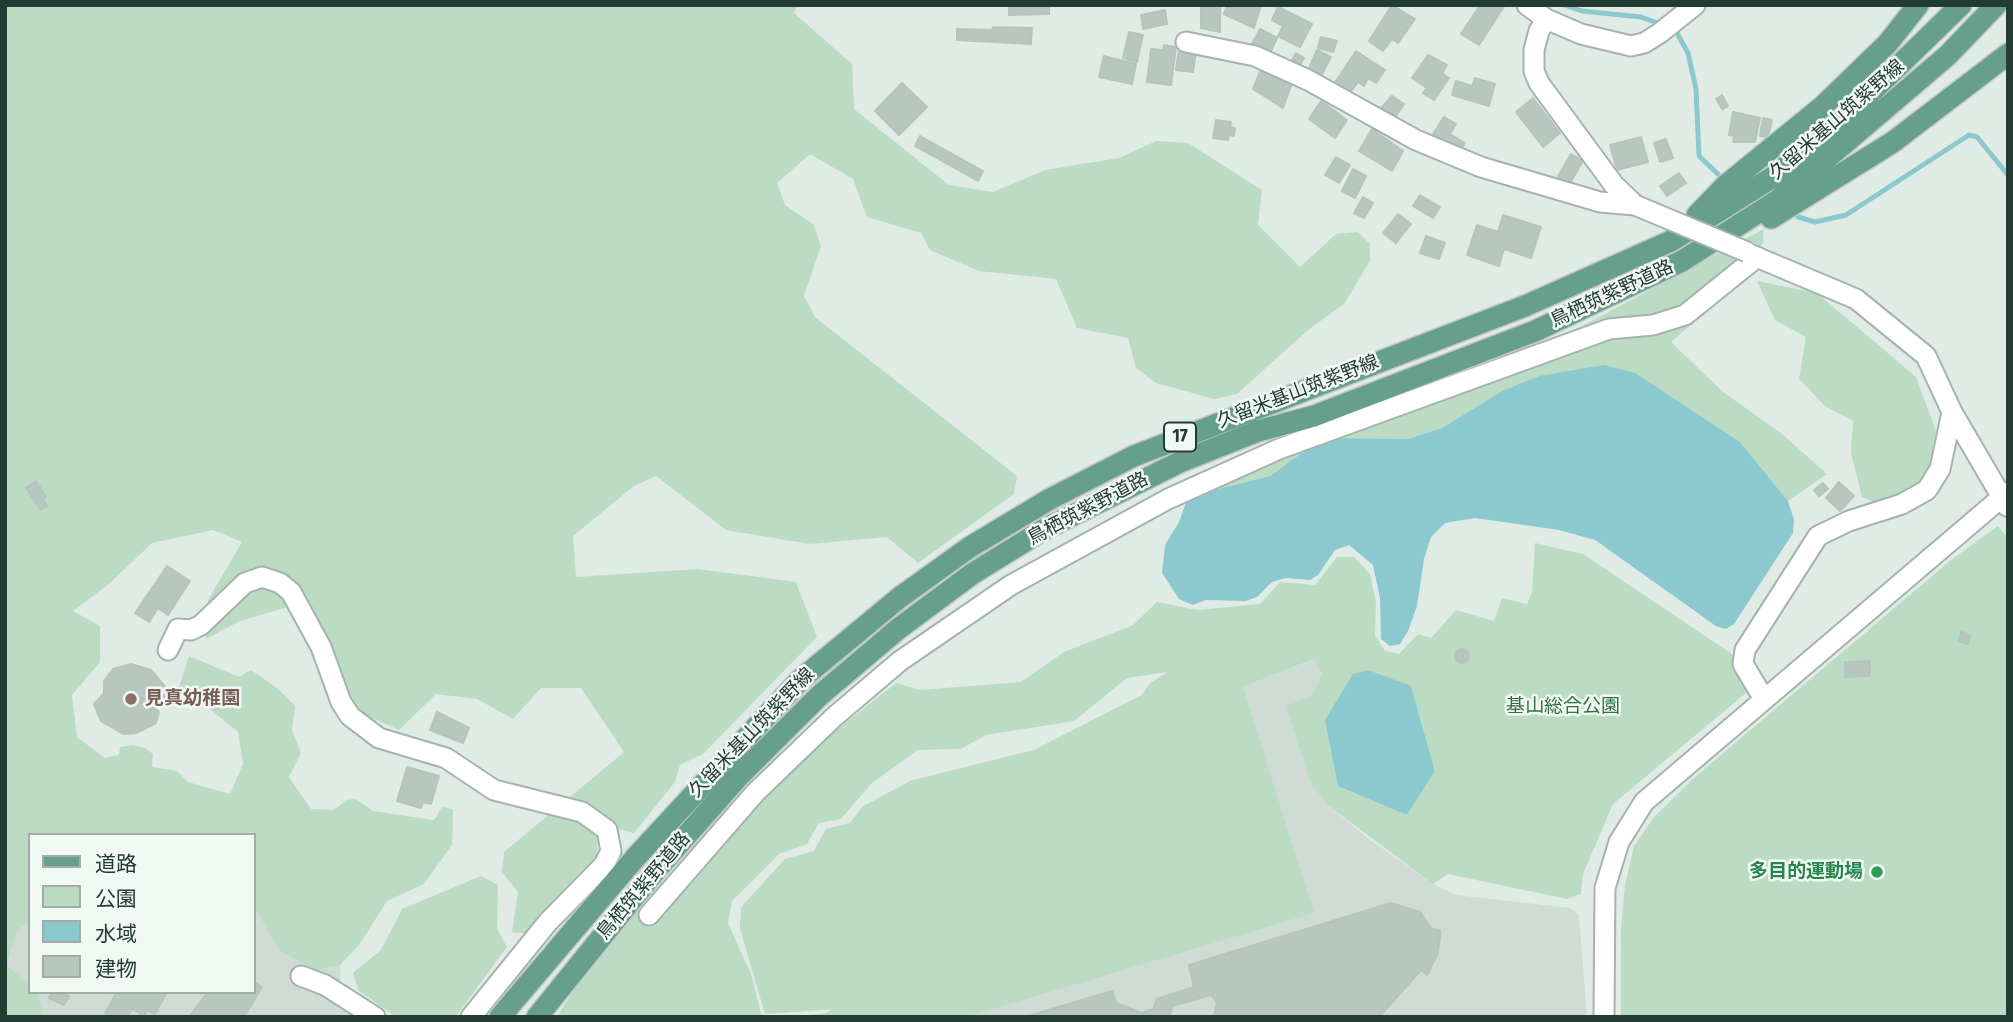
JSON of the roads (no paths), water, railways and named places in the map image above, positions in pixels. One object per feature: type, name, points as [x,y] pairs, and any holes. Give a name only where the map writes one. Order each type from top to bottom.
[{"type":"main road","points":[[1671,241],[1725,187],[1822,107],[1888,44],[1918,5]]},
{"type":"main road","name":"久留米基山筑紫野線","points":[[500,1017],[635,858],[800,680],[899,598],[970,547],[1051,499],[1134,456],[1525,306],[1671,241],[1773,177],[1845,118],[1961,5]]},
{"type":"main road","name":"鳥栖筑紫野道路","points":[[537,1017],[656,870],[739,776],[819,696],[898,629],[972,575],[1043,530],[1180,462],[1258,431],[1314,416],[1535,331],[1682,261],[1788,192],[1948,55],[1996,5]]},
{"type":"main road","points":[[1682,261],[1782,213],[1871,157],[2008,54]]},
{"type":"street","points":[[1527,5],[1546,19],[1616,45],[1644,43],[1695,5]]},
{"type":"street","points":[[1546,19],[1539,31],[1534,50],[1534,71],[1539,83],[1614,185],[1635,205]]},
{"type":"street","points":[[1186,42],[1255,55],[1308,80],[1416,140],[1481,167],[1600,202],[1635,205],[1856,299],[1926,356],[1952,412],[2006,498],[1644,802],[1619,842],[1605,888],[1604,1017]]},
{"type":"street","points":[[649,915],[755,793],[834,717],[900,661],[1010,585],[1168,499],[1279,449],[1609,329],[1653,325],[1685,315],[1752,255]]},
{"type":"street","points":[[1764,699],[1744,664],[1745,650],[1818,536],[1849,521],[1902,504],[1927,490],[1940,469],[1952,412]]},
{"type":"street","points":[[168,650],[178,629],[191,630],[201,625],[245,583],[262,577],[280,583],[291,592],[321,647],[341,702],[350,716],[369,731],[400,746],[446,758],[494,790],[582,812],[607,830],[611,850],[604,865],[548,922],[471,1017]]},
{"type":"street","points":[[300,976],[325,985],[374,1017]]},
{"type":"water","points":[[1604,365],[1635,373],[1740,442],[1788,501],[1794,520],[1793,533],[1734,624],[1726,629],[1716,626],[1595,540],[1559,530],[1475,518],[1445,523],[1431,537],[1424,559],[1417,606],[1408,631],[1400,644],[1390,646],[1381,639],[1380,598],[1373,565],[1349,545],[1335,550],[1318,575],[1310,580],[1286,578],[1272,582],[1257,597],[1246,601],[1206,600],[1193,605],[1179,599],[1162,573],[1165,545],[1179,522],[1186,503],[1218,489],[1270,476],[1306,450],[1340,438],[1408,439],[1442,428],[1502,391],[1539,376]]},
{"type":"water","points":[[1368,670],[1411,686],[1435,771],[1407,815],[1338,786],[1325,720],[1353,674]]},
{"type":"waterway","points":[[1564,5],[1582,11],[1641,17],[1663,25]]},
{"type":"waterway","points":[[1671,30],[1677,33],[1688,53],[1696,89],[1699,156],[1720,176]]},
{"type":"waterway","points":[[1798,217],[1815,222],[1846,215],[1969,135],[1977,137],[2008,175]]},
{"type":"place","name":"見真幼稚園","points":[[131,699]]},
{"type":"place","name":"多目的運動場","points":[[1877,872]]},
{"type":"park label","name":"基山総合公園","points":[[1563,707]]}]
